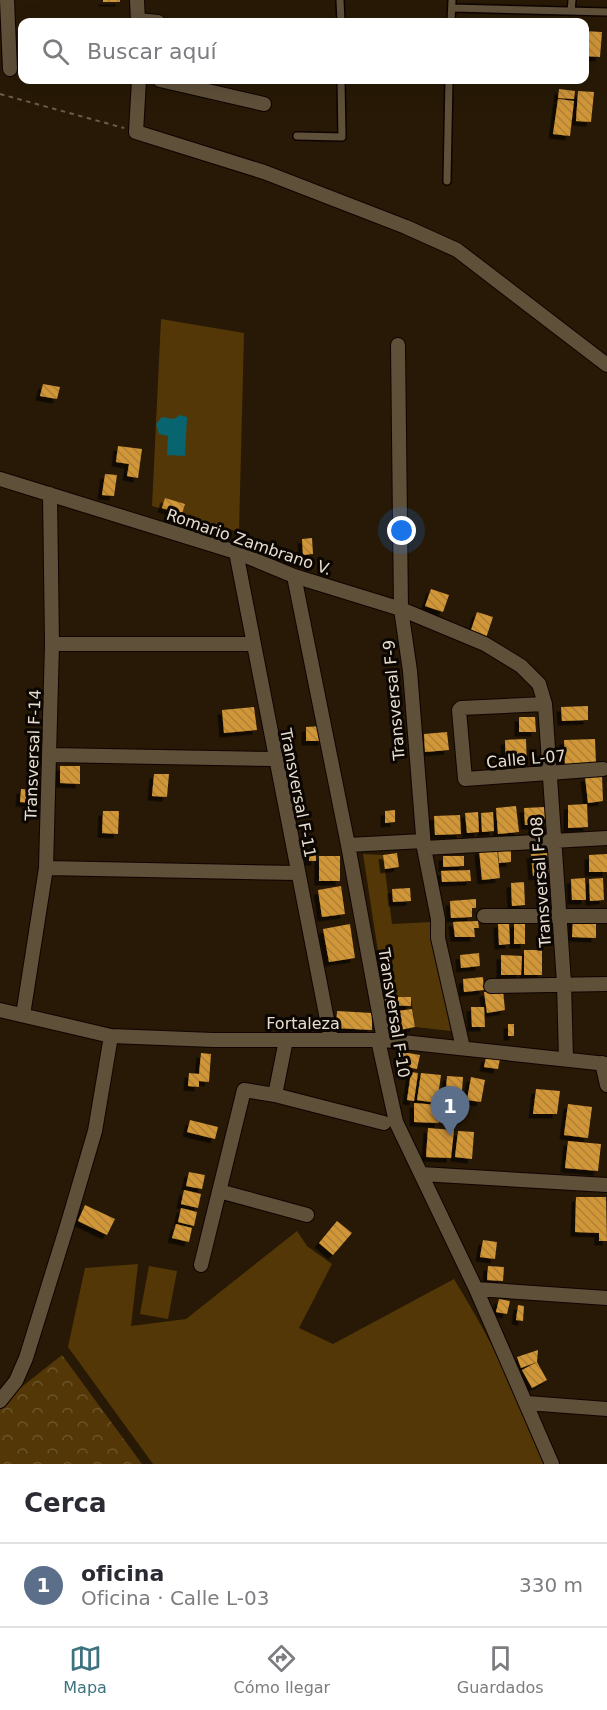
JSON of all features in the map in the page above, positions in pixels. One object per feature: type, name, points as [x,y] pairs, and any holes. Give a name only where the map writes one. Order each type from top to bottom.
[{"type":"street","points":[[7,0],[10,69]]},
{"type":"street","points":[[137,0],[138,18]]},
{"type":"street","points":[[139,84],[136,132],[275,177],[406,227],[457,250],[607,365]]},
{"type":"street","points":[[177,84],[264,104]]},
{"type":"street","name":"Transversal F-9","points":[[398,345],[401,609],[410,671],[423,844],[438,919],[438,938],[463,1048]]},
{"type":"street","name":"Romario Zambrano V.","points":[[0,479],[236,552],[294,576],[401,609],[485,644],[521,666],[539,684],[545,704]]},
{"type":"street","name":"Transversal F-14","points":[[23,1015],[46,868],[52,644],[50,494]]},
{"type":"street","name":"Transversal F-11","points":[[236,552],[331,1040]]},
{"type":"street","name":"Transversal F-10","points":[[294,576],[348,845],[396,1122],[476,1289],[552,1464]]},
{"type":"street","points":[[52,644],[253,644]]},
{"type":"street","name":"Transversal F-08","points":[[545,704],[564,984],[566,1059]]},
{"type":"street","name":"Calle L-07","points":[[545,704],[461,708],[459,710],[462,774],[468,781],[603,769]]},
{"type":"street","points":[[50,755],[275,759]]},
{"type":"street","points":[[348,845],[555,842],[607,838]]},
{"type":"street","points":[[46,868],[297,873]]},
{"type":"street","points":[[484,916],[607,916]]},
{"type":"street","points":[[491,986],[607,984]]},
{"type":"street","name":"Fortaleza","points":[[0,1010],[111,1036],[381,1040],[604,1063]]},
{"type":"street","points":[[0,1401],[16,1382],[26,1358],[67,1227],[95,1131],[111,1036]]},
{"type":"street","points":[[275,1095],[286,1040]]},
{"type":"street","points":[[604,1063],[607,1085]]},
{"type":"street","points":[[201,1264],[244,1090],[275,1095],[384,1123]]},
{"type":"street","points":[[421,1173],[607,1185]]},
{"type":"street","points":[[219,1191],[307,1215]]},
{"type":"street","points":[[476,1289],[607,1298]]},
{"type":"street","points":[[527,1402],[607,1409]]},
{"type":"lane","points":[[340,0],[341,18]]},
{"type":"lane","points":[[451,18],[452,0]]},
{"type":"lane","points":[[571,11],[572,0]]},
{"type":"lane","points":[[452,8],[607,12]]},
{"type":"lane","points":[[297,136],[342,137],[341,84]]},
{"type":"lane","points":[[447,181],[449,84]]},
{"type":"path","points":[[0,94],[136,132]]},
{"type":"green space","points":[[161,319],[244,333],[239,532],[152,506]]},
{"type":"green space","points":[[363,854],[383,855],[392,924],[431,922],[451,1031],[415,1027],[411,997],[385,997]]},
{"type":"green space","points":[[297,1231],[307,1246],[332,1264],[299,1328],[333,1344],[454,1279],[504,1369],[547,1464],[153,1464],[68,1347],[85,1268],[138,1264],[131,1326],[186,1319]]},
{"type":"green space","points":[[149,1266],[177,1271],[168,1319],[140,1314]]},
{"type":"green space","points":[[62,1355],[142,1464],[0,1464],[0,1404]]},
{"type":"water","points":[[180,415],[187,417],[185,456],[167,455],[168,436],[159,434],[156,424],[162,417],[174,419]]},
{"type":"building","points":[[103,0],[120,0],[120,2],[103,2]]},
{"type":"building","points":[[589,31],[602,32],[600,57],[589,56]]},
{"type":"building","points":[[559,89],[575,91],[574,99],[558,98]]},
{"type":"building","points":[[578,91],[594,92],[591,122],[576,121]]},
{"type":"building","points":[[558,99],[574,101],[570,136],[553,134]]},
{"type":"building","points":[[43,384],[60,387],[57,399],[40,396]]},
{"type":"building","points":[[118,446],[142,449],[138,478],[127,476],[129,464],[116,462]]},
{"type":"building","points":[[105,474],[117,475],[114,496],[102,495]]},
{"type":"building","points":[[165,498],[185,504],[182,514],[162,508]]},
{"type":"building","points":[[312,538],[313,554],[303,555],[302,539]]},
{"type":"building","points":[[431,589],[449,595],[443,612],[425,606]]},
{"type":"building","points":[[477,612],[493,617],[486,638],[470,633]]},
{"type":"building","points":[[588,706],[588,720],[562,721],[561,707]]},
{"type":"building","points":[[254,707],[257,730],[224,733],[222,710]]},
{"type":"building","points":[[519,717],[535,717],[536,732],[519,732]]},
{"type":"building","points":[[322,726],[323,741],[306,741],[306,727]]},
{"type":"building","points":[[447,732],[449,750],[425,752],[424,734]]},
{"type":"building","points":[[526,739],[527,767],[506,768],[505,740]]},
{"type":"building","points":[[595,739],[596,764],[565,766],[564,740]]},
{"type":"building","points":[[60,766],[80,766],[80,784],[60,783]]},
{"type":"building","points":[[154,774],[169,774],[167,797],[152,796]]},
{"type":"building","points":[[602,775],[603,801],[588,803],[585,777]]},
{"type":"building","points":[[21,789],[35,790],[34,803],[20,802]]},
{"type":"building","points":[[587,804],[588,827],[568,828],[568,805]]},
{"type":"building","points":[[516,806],[519,832],[498,834],[496,808]]},
{"type":"building","points":[[545,807],[546,825],[525,825],[524,808]]},
{"type":"building","points":[[395,810],[395,822],[385,823],[385,811]]},
{"type":"building","points":[[103,811],[119,811],[118,834],[102,833]]},
{"type":"building","points":[[478,812],[479,832],[467,833],[465,813]]},
{"type":"building","points":[[493,812],[494,831],[482,832],[481,813]]},
{"type":"building","points":[[460,815],[461,834],[435,835],[434,816]]},
{"type":"building","points":[[511,848],[511,862],[499,863],[498,849]]},
{"type":"building","points":[[497,849],[500,878],[482,880],[479,850]]},
{"type":"building","points":[[397,853],[399,867],[385,869],[383,855]]},
{"type":"building","points":[[548,853],[550,874],[533,876],[531,854]]},
{"type":"building","points":[[607,854],[607,872],[589,872],[589,855]]},
{"type":"building","points":[[309,855],[316,855],[316,861],[309,861]]},
{"type":"building","points":[[319,856],[340,856],[340,881],[319,881]]},
{"type":"building","points":[[443,856],[464,856],[464,866],[443,867]]},
{"type":"building","points":[[470,870],[471,881],[442,882],[441,871]]},
{"type":"building","points":[[585,878],[586,900],[572,900],[571,879]]},
{"type":"building","points":[[603,878],[604,900],[590,901],[589,879]]},
{"type":"building","points":[[524,882],[525,905],[512,906],[511,883]]},
{"type":"building","points":[[341,886],[345,914],[322,917],[318,890]]},
{"type":"building","points":[[410,888],[411,901],[393,902],[392,889]]},
{"type":"building","points":[[476,899],[476,908],[472,908],[472,917],[451,918],[450,901]]},
{"type":"building","points":[[573,919],[596,919],[596,938],[572,937]]},
{"type":"building","points":[[478,921],[479,928],[474,928],[475,937],[455,937],[453,922]]},
{"type":"building","points":[[525,922],[525,944],[514,944],[514,923]]},
{"type":"building","points":[[498,923],[509,923],[510,944],[499,945]]},
{"type":"building","points":[[350,924],[355,958],[329,962],[323,929]]},
{"type":"building","points":[[524,950],[542,950],[542,975],[524,975]]},
{"type":"building","points":[[479,953],[480,966],[461,968],[460,955]]},
{"type":"building","points":[[501,955],[522,956],[521,975],[501,975]]},
{"type":"building","points":[[483,977],[484,990],[464,992],[463,979]]},
{"type":"building","points":[[503,990],[505,1010],[487,1013],[484,992]]},
{"type":"building","points":[[385,997],[411,997],[411,1006],[384,1005]]},
{"type":"building","points":[[471,1007],[484,1007],[485,1027],[472,1027]]},
{"type":"building","points":[[412,1009],[415,1027],[394,1031],[391,1012]]},
{"type":"building","points":[[337,1011],[372,1013],[372,1030],[336,1028]]},
{"type":"building","points":[[508,1024],[514,1024],[514,1036],[508,1036]]},
{"type":"building","points":[[402,1052],[420,1055],[417,1069],[400,1066]]},
{"type":"building","points":[[201,1053],[211,1054],[209,1082],[199,1081],[199,1087],[188,1086],[189,1073],[199,1074]]},
{"type":"building","points":[[486,1057],[500,1059],[498,1069],[484,1067]]},
{"type":"building","points":[[411,1072],[418,1073],[414,1101],[407,1100]]},
{"type":"building","points":[[421,1073],[441,1075],[437,1103],[417,1100]]},
{"type":"building","points":[[447,1076],[463,1077],[462,1091],[446,1090]]},
{"type":"building","points":[[471,1077],[485,1080],[481,1102],[467,1100]]},
{"type":"building","points":[[536,1089],[560,1091],[557,1114],[533,1114]]},
{"type":"building","points":[[447,1092],[465,1093],[464,1104],[447,1103]]},
{"type":"building","points":[[414,1103],[438,1105],[439,1123],[414,1122]]},
{"type":"building","points":[[568,1104],[592,1107],[588,1138],[564,1135]]},
{"type":"building","points":[[190,1120],[218,1127],[215,1139],[187,1132]]},
{"type":"building","points":[[428,1128],[454,1130],[451,1158],[426,1157]]},
{"type":"building","points":[[458,1131],[474,1132],[472,1159],[455,1157]]},
{"type":"building","points":[[568,1141],[601,1144],[598,1171],[565,1168]]},
{"type":"building","points":[[189,1172],[205,1175],[202,1189],[186,1186]]},
{"type":"building","points":[[184,1190],[201,1194],[198,1208],[181,1204]]},
{"type":"building","points":[[576,1197],[606,1197],[607,1241],[599,1241],[599,1233],[575,1232]]},
{"type":"building","points":[[85,1205],[115,1219],[107,1235],[78,1221]]},
{"type":"building","points":[[181,1208],[197,1212],[194,1226],[178,1222]]},
{"type":"building","points":[[337,1221],[352,1233],[333,1255],[319,1243]]},
{"type":"building","points":[[176,1224],[192,1228],[189,1242],[172,1238]]},
{"type":"building","points":[[483,1240],[497,1242],[495,1259],[480,1257]]},
{"type":"building","points":[[488,1266],[504,1267],[503,1281],[487,1280]]},
{"type":"building","points":[[499,1299],[510,1301],[507,1314],[496,1312]]},
{"type":"building","points":[[518,1305],[524,1306],[523,1321],[516,1320]]},
{"type":"building","points":[[538,1350],[537,1362],[521,1368],[517,1357]]},
{"type":"building","points":[[537,1362],[547,1380],[532,1388],[522,1370]]},
{"type":"place","name":"oficina","points":[[450,1136]]}]
